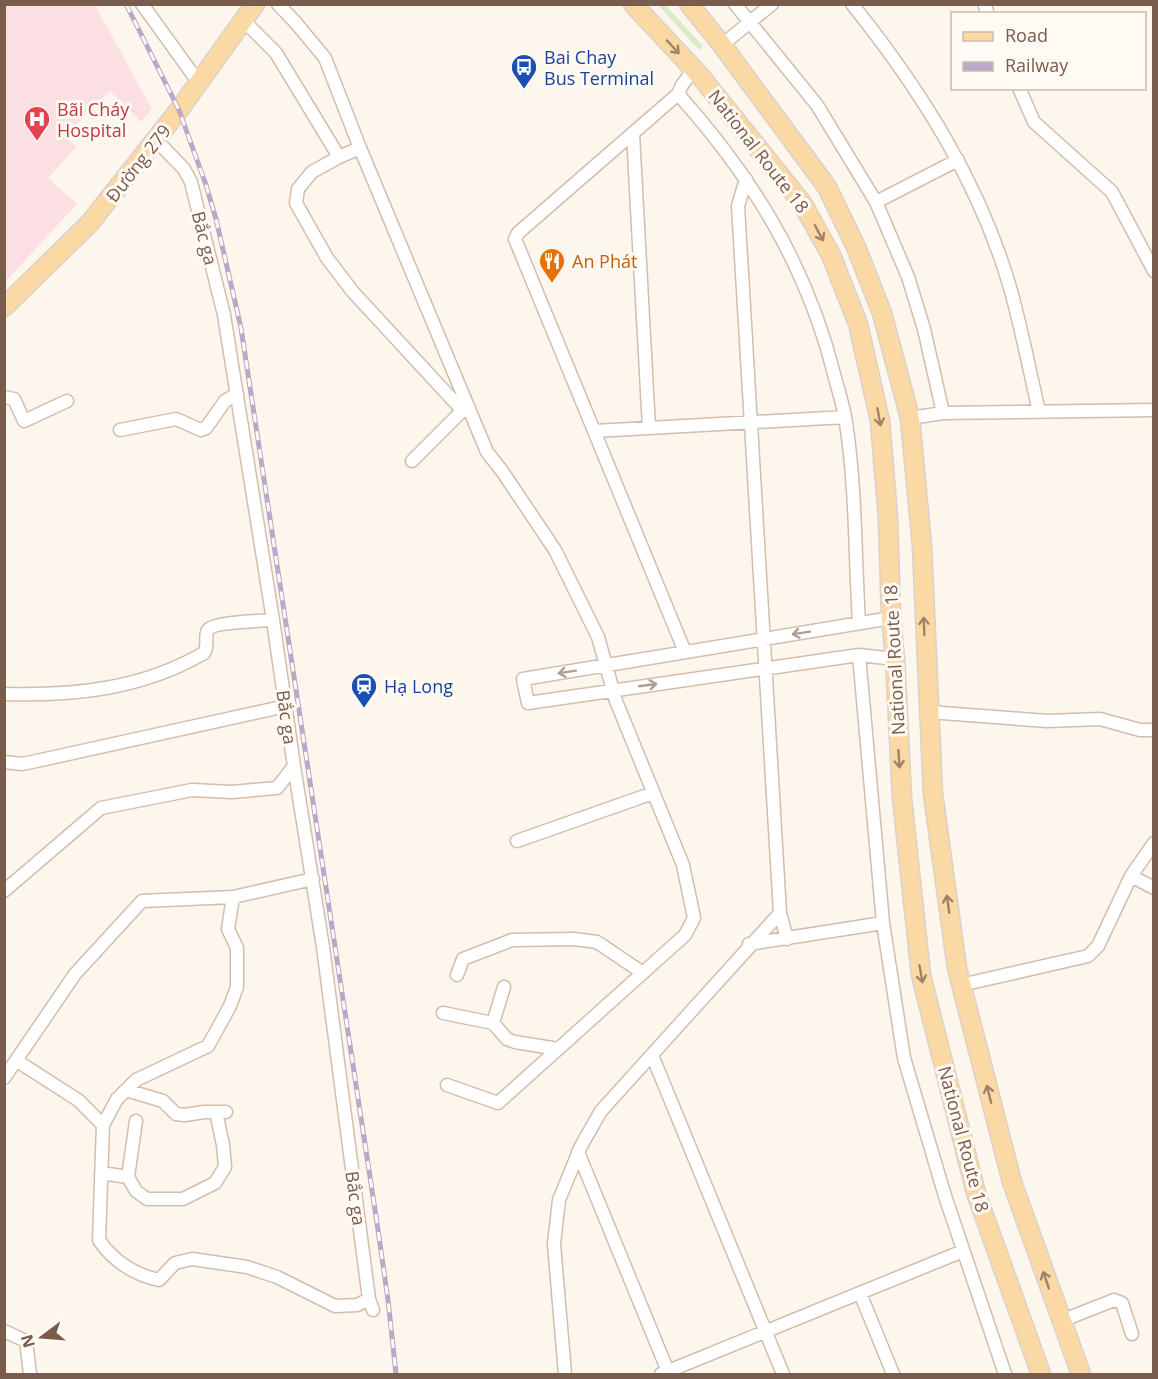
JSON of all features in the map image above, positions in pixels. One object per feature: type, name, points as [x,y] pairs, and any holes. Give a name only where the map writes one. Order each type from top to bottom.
[{"type":"main road","name":"Đường 279","points":[[4,307],[89,224],[156,140],[255,4]]},
{"type":"main road","name":"National Route 18","points":[[633,4],[694,69],[802,203],[831,255],[858,324],[880,421],[888,518],[891,618],[902,798],[921,975],[976,1193],[1041,1374]]},
{"type":"main road","name":"National Route 18","points":[[689,4],[827,187],[856,247],[882,313],[910,418],[922,546],[933,794],[957,968],[1012,1182],[1060,1321],[1081,1374]]},
{"type":"main road","points":[[895,659],[926,657]]},
{"type":"street","points":[[142,4],[199,83]]},
{"type":"street","points":[[278,4],[325,58],[464,408],[487,452],[555,550],[598,637],[613,690],[683,865],[694,918],[685,935],[498,1102],[447,1085]]},
{"type":"street","points":[[735,4],[817,105],[876,202],[908,277],[924,329],[943,413]]},
{"type":"street","points":[[722,45],[772,4]]},
{"type":"street","points":[[852,4],[917,91],[958,160],[987,227],[1010,290],[1039,412]]},
{"type":"street","points":[[244,21],[276,52],[339,157]]},
{"type":"street","points":[[685,652],[515,239],[518,233],[678,94],[694,69]]},
{"type":"street","points":[[1020,90],[1034,122],[1112,192],[1154,271]]},
{"type":"street","points":[[678,94],[746,179],[767,211],[788,248],[823,331],[845,417],[859,623]]},
{"type":"street","points":[[633,134],[649,428]]},
{"type":"street","name":"Bắc ga","points":[[101,1173],[99,1240],[107,1253],[142,1276],[159,1280],[175,1263],[192,1259],[247,1267],[277,1277],[335,1306],[371,1304],[313,879],[224,315],[191,182],[184,170],[156,140]]},
{"type":"street","points":[[360,148],[312,172],[298,189],[296,202],[327,258],[352,292],[464,408]]},
{"type":"street","points":[[876,202],[958,160]]},
{"type":"street","points":[[746,179],[738,206],[780,913],[787,939]]},
{"type":"street","points":[[120,430],[176,419],[201,430],[206,428],[225,401],[237,394]]},
{"type":"street","points":[[4,398],[14,399],[24,421],[67,401]]},
{"type":"street","points":[[412,461],[464,408]]},
{"type":"street","points":[[910,418],[943,413],[1154,411]]},
{"type":"street","points":[[595,431],[845,417]]},
{"type":"street","points":[[891,618],[523,679],[528,703],[860,655],[895,659]]},
{"type":"street","points":[[4,694],[80,693],[154,677],[204,653],[207,649],[210,627],[273,620]]},
{"type":"street","points":[[860,655],[883,923],[904,1058],[945,1196],[1005,1374]]},
{"type":"street","points":[[4,762],[22,764],[286,706]]},
{"type":"street","points":[[928,712],[1047,721],[1100,719],[1140,730],[1154,730]]},
{"type":"street","points":[[4,891],[101,808],[192,790],[232,792],[277,788],[294,766]]},
{"type":"street","points":[[517,841],[653,793]]},
{"type":"street","points":[[961,985],[1088,956],[1098,946],[1131,876],[1154,843]]},
{"type":"street","points":[[1131,876],[1154,888]]},
{"type":"street","points":[[4,1078],[75,974],[142,902],[233,897],[313,879]]},
{"type":"street","points":[[128,1177],[101,1173],[103,1125],[117,1099],[136,1080],[208,1046],[230,1006],[237,987],[237,948],[228,929],[233,897]]},
{"type":"street","points":[[564,1374],[554,1244],[559,1200],[578,1152],[601,1111],[749,944],[780,913]]},
{"type":"street","points":[[749,944],[883,923]]},
{"type":"street","points":[[457,975],[463,959],[512,940],[574,939],[597,942],[643,973]]},
{"type":"street","points":[[493,1023],[504,987]]},
{"type":"street","points":[[443,1013],[493,1023],[507,1039],[515,1042],[558,1049]]},
{"type":"street","points":[[652,1055],[783,1374]]},
{"type":"street","points":[[17,1061],[78,1101],[103,1125]]},
{"type":"street","points":[[126,1090],[163,1101],[176,1114],[185,1116],[221,1112],[225,1167],[215,1183],[183,1199],[147,1199],[136,1191],[128,1177],[136,1121]]},
{"type":"street","points":[[578,1152],[666,1374],[963,1251]]},
{"type":"street","points":[[860,1293],[893,1374]]},
{"type":"street","points":[[1060,1321],[1113,1300],[1119,1300],[1132,1334]]},
{"type":"street","points":[[4,1331],[26,1341],[30,1374]]},
{"type":"shaded area","name":"Bãi Cháy Hospital","points":[[5,4],[95,5],[152,109],[141,122],[110,91],[65,136],[76,147],[48,178],[77,204],[5,282]]},
{"type":"green space","points":[[658,5],[665,5],[703,46],[699,50]]},
{"type":"railway","points":[[126,4],[179,110],[206,185],[241,328],[377,1223],[396,1374]]},
{"type":"place","name":"Bai Chay Bus Terminal","points":[[524,90]]},
{"type":"place","name":"Bãi Cháy Hospital","points":[[37,142]]},
{"type":"place","name":"An Phát","points":[[552,284]]},
{"type":"place","name":"Hạ Long","points":[[364,709]]}]
